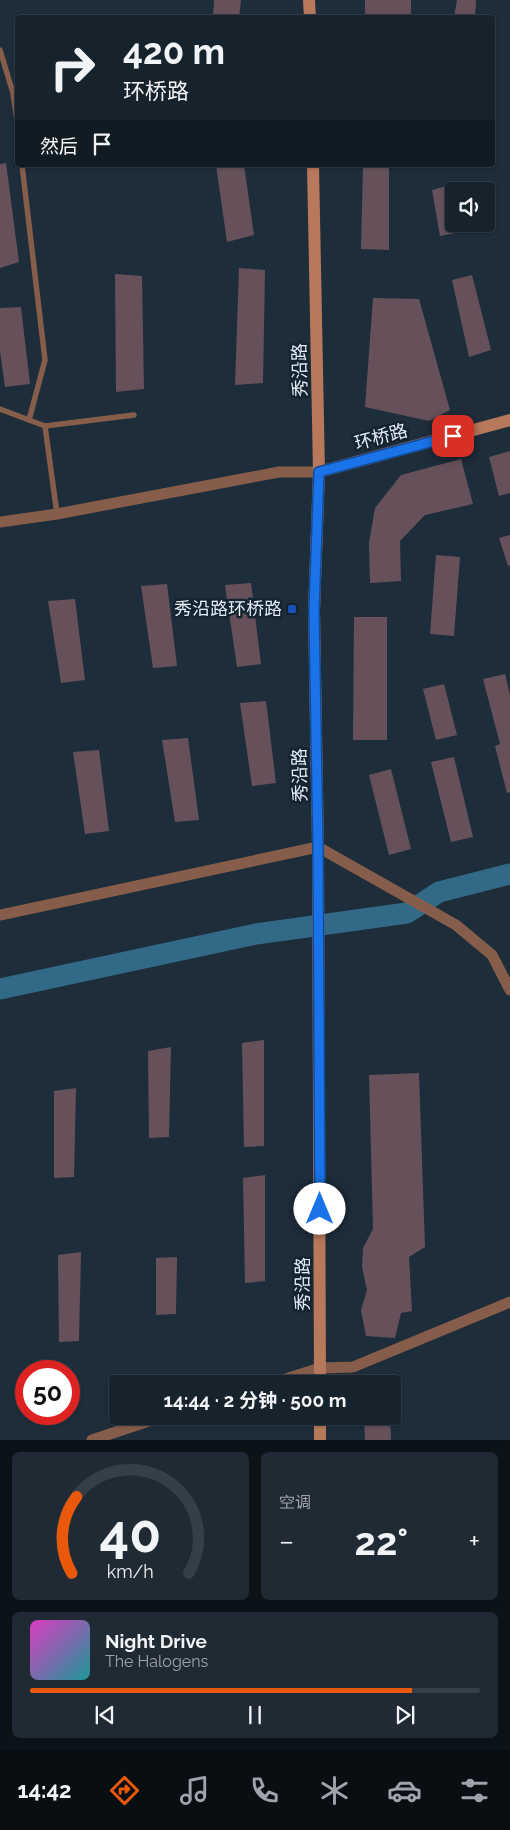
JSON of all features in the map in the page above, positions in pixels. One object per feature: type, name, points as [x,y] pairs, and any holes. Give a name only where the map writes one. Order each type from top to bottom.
[{"type":"main road","points":[[310,0],[310,15]]},
{"type":"main road","name":"秀沿路","points":[[313,167],[319,472],[314,611],[319,900],[320,1375]]},
{"type":"main road","name":"环桥路","points":[[319,472],[510,420]]},
{"type":"main road","points":[[320,1425],[320,1440]]},
{"type":"street","points":[[0,522],[58,514],[279,472],[319,472]]},
{"type":"street","points":[[0,915],[318,847],[456,925],[492,955],[510,990]]},
{"type":"street","points":[[298,1375],[320,1368],[354,1367],[510,1302]]},
{"type":"street","points":[[92,1440],[137,1425]]},
{"type":"lane","points":[[0,50],[13,93],[15,107]]},
{"type":"lane","points":[[22,167],[45,360],[29,420]]},
{"type":"lane","points":[[0,410],[45,426],[134,415]]},
{"type":"lane","points":[[45,426],[58,514]]},
{"type":"building","points":[[214,0],[241,0],[239,15],[213,15]]},
{"type":"building","points":[[365,0],[411,0],[411,15],[365,15]]},
{"type":"building","points":[[457,0],[476,0],[475,15],[454,15]]},
{"type":"building","points":[[6,163],[19,262],[0,268],[0,164]]},
{"type":"building","points":[[216,167],[244,167],[254,235],[227,242]]},
{"type":"building","points":[[363,167],[389,167],[389,250],[361,249]]},
{"type":"building","points":[[445,186],[445,232],[461,232],[440,236],[432,190]]},
{"type":"building","points":[[239,268],[265,270],[263,383],[235,385]]},
{"type":"building","points":[[115,274],[142,276],[144,389],[116,392]]},
{"type":"building","points":[[472,275],[491,350],[469,357],[452,280]]},
{"type":"building","points":[[373,298],[419,299],[450,410],[429,421],[365,407]]},
{"type":"building","points":[[21,307],[30,384],[5,387],[0,351],[0,308]]},
{"type":"building","points":[[510,451],[510,493],[499,496],[489,457]]},
{"type":"building","points":[[461,459],[473,504],[425,515],[400,541],[401,581],[370,583],[369,543],[375,508],[401,475]]},
{"type":"building","points":[[510,535],[510,565],[508,566],[499,538]]},
{"type":"building","points":[[436,555],[460,557],[454,636],[430,634]]},
{"type":"building","points":[[251,583],[261,664],[237,667],[225,585]]},
{"type":"building","points":[[167,584],[177,666],[153,668],[141,586]]},
{"type":"building","points":[[75,599],[85,680],[61,683],[48,601]]},
{"type":"building","points":[[354,617],[387,617],[387,740],[353,740]]},
{"type":"building","points":[[505,674],[510,695],[510,792],[507,793],[495,746],[500,744],[483,679]]},
{"type":"building","points":[[444,684],[457,735],[436,740],[423,689]]},
{"type":"building","points":[[266,701],[276,783],[252,786],[240,703]]},
{"type":"building","points":[[188,738],[199,820],[175,822],[162,740]]},
{"type":"building","points":[[99,750],[109,831],[85,834],[73,752]]},
{"type":"building","points":[[454,757],[473,837],[451,842],[431,762]]},
{"type":"building","points":[[391,769],[411,849],[389,855],[369,775]]},
{"type":"building","points":[[264,1040],[264,1146],[244,1147],[242,1043]]},
{"type":"building","points":[[171,1047],[169,1137],[149,1138],[148,1051]]},
{"type":"building","points":[[419,1073],[425,1247],[409,1257],[412,1311],[401,1313],[395,1338],[366,1336],[361,1310],[367,1290],[362,1267],[363,1248],[373,1229],[369,1075]]},
{"type":"building","points":[[76,1088],[74,1177],[54,1178],[54,1091]]},
{"type":"building","points":[[265,1175],[265,1281],[245,1283],[243,1178]]},
{"type":"building","points":[[81,1252],[79,1341],[59,1342],[58,1255]]},
{"type":"building","points":[[177,1257],[176,1314],[156,1315],[156,1258]]},
{"type":"building","points":[[364,1425],[390,1425],[391,1440],[365,1440]]},
{"type":"waterway","points":[[0,989],[256,934],[407,913],[439,892],[510,874]]},
{"type":"place","name":"秀沿路环桥路","points":[[292,609]]},
{"type":"route","points":[[320,1209],[318,847],[314,611],[319,472],[453,436]]}]
